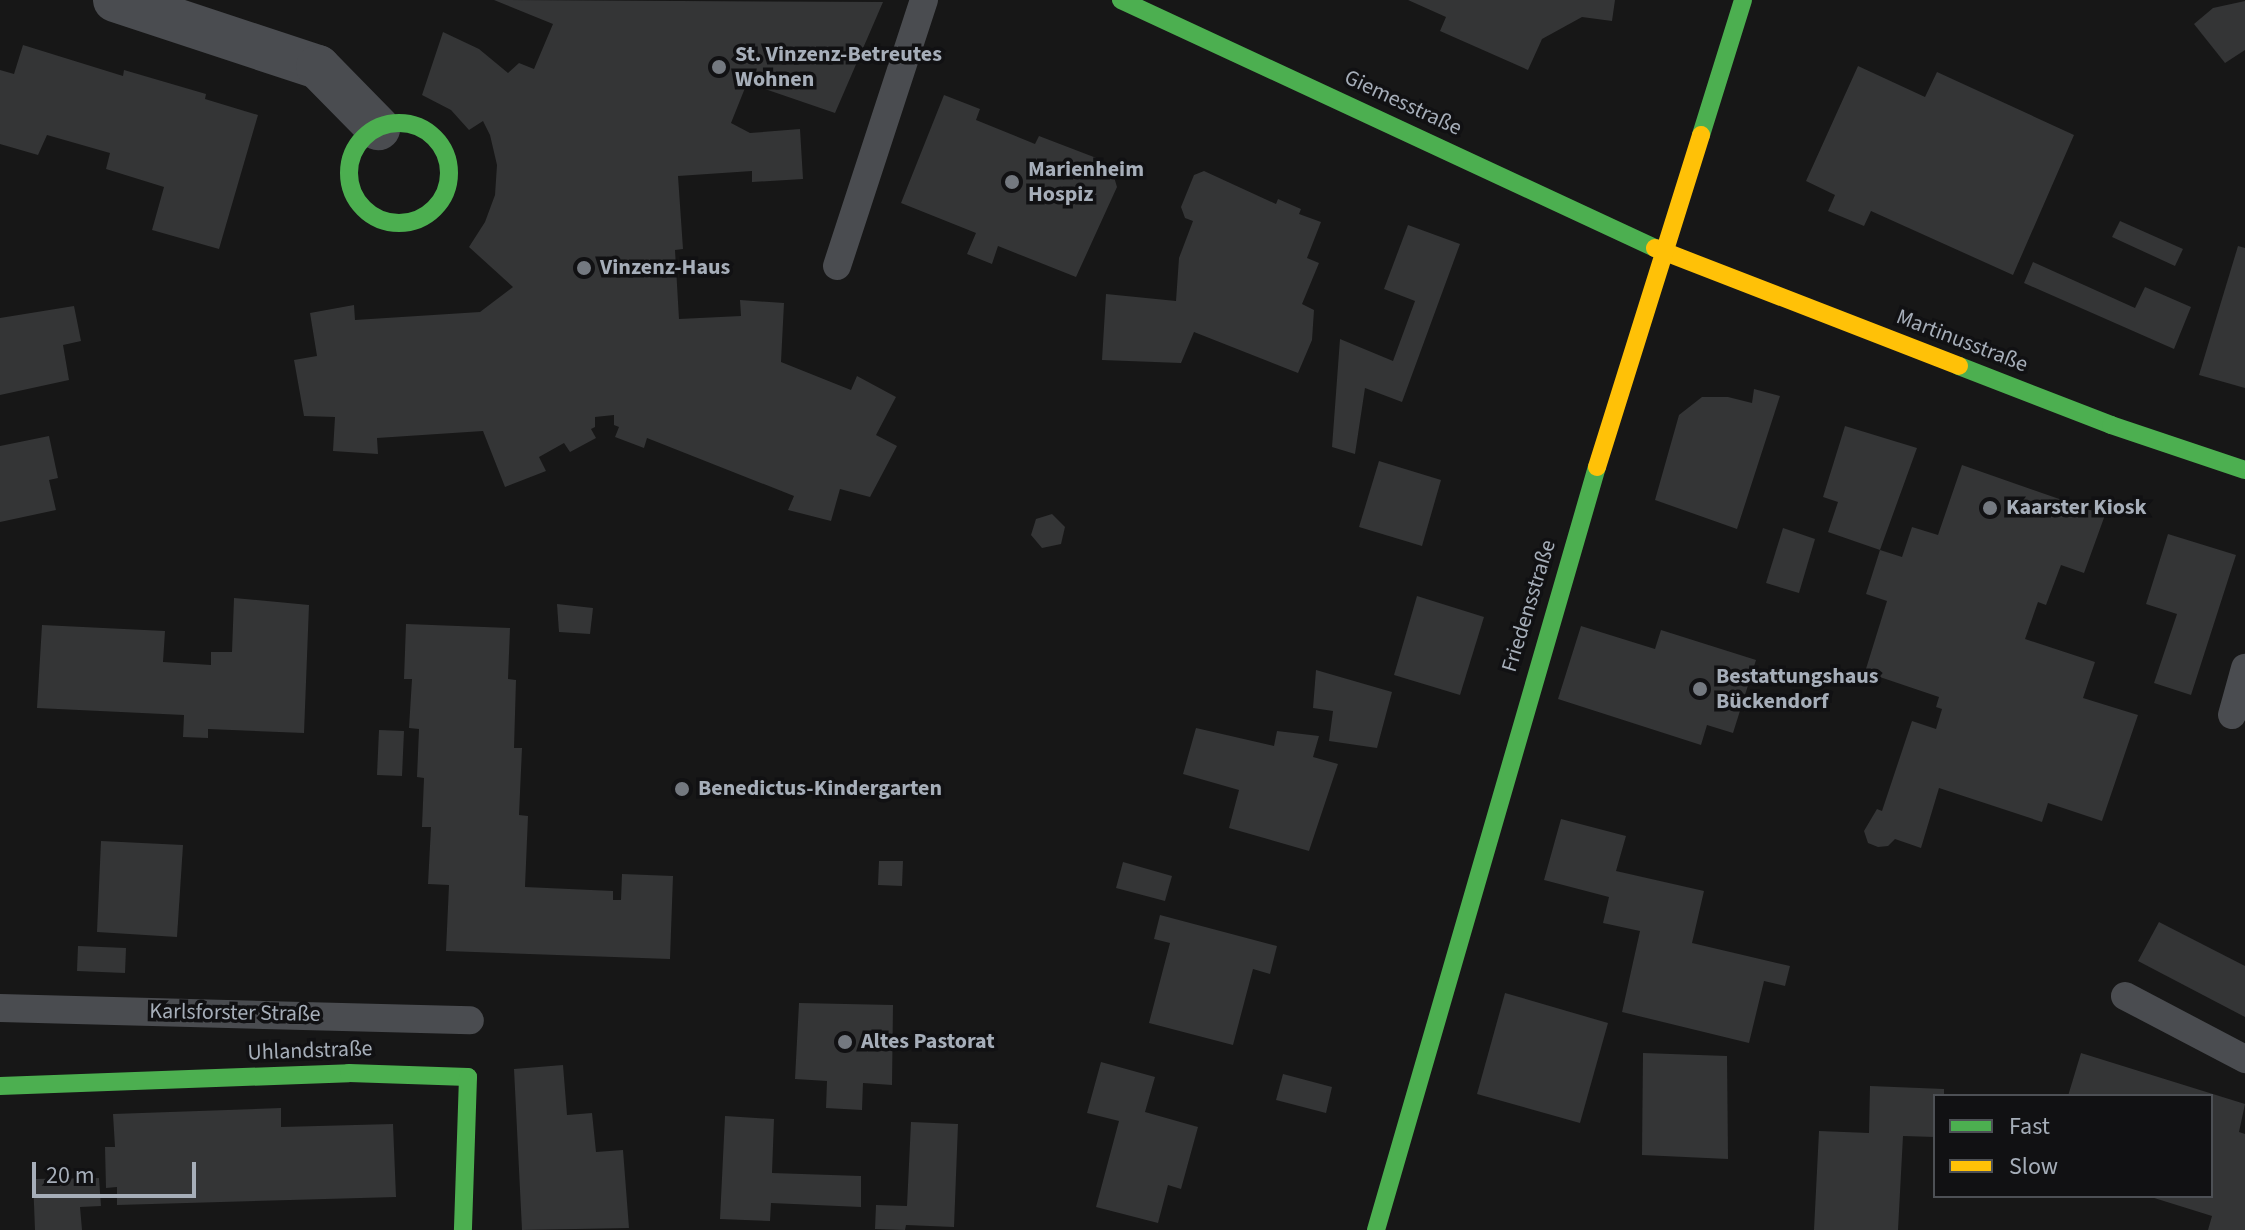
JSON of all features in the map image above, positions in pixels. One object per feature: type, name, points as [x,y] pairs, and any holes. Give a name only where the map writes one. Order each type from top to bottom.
[{"type":"street","points":[[115,0],[318,67],[378,128]]},
{"type":"street","name":"Giemesstraße","points":[[1121,0],[1180,13],[1663,252]]},
{"type":"street","name":"Friedensstraße","points":[[1376,1230],[1520,722],[1743,0]]},
{"type":"street","points":[[395,123],[428,132],[441,145],[448,160],[445,194],[435,208],[420,219],[404,223],[387,222],[371,215],[352,190],[349,175],[356,147],[378,128],[395,123]]},
{"type":"street","name":"Martinusstraße","points":[[1663,252],[2111,425],[2245,470]]},
{"type":"street","name":"Uhlandstraße","points":[[0,1086],[349,1073],[415,1072],[468,1077],[463,1230]]},
{"type":"lane","points":[[837,266],[924,0]]},
{"type":"lane","points":[[2232,715],[2245,668]]},
{"type":"lane","points":[[2125,996],[2245,1059]]},
{"type":"lane","name":"Karlsforster Straße","points":[[0,1008],[470,1020]]},
{"type":"building","name":"Vinzenz-Haus","points":[[494,0],[883,2],[835,113],[747,83],[731,123],[750,133],[800,129],[803,179],[752,182],[752,171],[678,176],[683,249],[675,250],[679,319],[741,316],[740,300],[784,303],[781,362],[851,390],[857,376],[896,397],[876,435],[897,446],[870,497],[840,489],[831,521],[788,510],[794,496],[647,438],[644,448],[615,437],[619,427],[614,425],[614,415],[595,417],[595,427],[591,429],[596,438],[570,452],[564,443],[539,457],[546,471],[505,487],[483,431],[377,438],[378,454],[333,451],[335,417],[304,416],[294,360],[317,356],[310,313],[354,305],[355,320],[480,312],[513,287],[469,247],[485,222],[495,195],[497,165],[490,135],[483,121],[469,130],[451,110],[422,95],[443,32],[479,49],[508,73],[519,63],[534,69],[553,24]]},
{"type":"building","points":[[1408,0],[1615,0],[1612,21],[1582,17],[1542,39],[1528,70],[1440,31],[1446,17]]},
{"type":"building","points":[[2245,1],[2245,50],[2225,63],[2194,24],[2213,8]]},
{"type":"building","points":[[23,45],[123,76],[124,70],[206,94],[205,99],[258,115],[219,249],[152,230],[164,187],[106,169],[110,153],[47,135],[38,155],[0,144],[0,70],[14,74]]},
{"type":"building","points":[[1858,66],[1925,97],[1937,72],[2074,135],[2013,275],[1871,211],[1864,226],[1828,211],[1835,195],[1806,181]]},
{"type":"building","name":"Marienheim Hospiz","points":[[944,95],[980,109],[976,120],[1035,144],[1039,136],[1099,159],[1094,169],[1114,177],[1117,187],[1076,277],[998,246],[992,264],[967,254],[976,233],[901,203]]},
{"type":"building","points":[[1204,171],[1276,204],[1278,199],[1301,209],[1299,214],[1321,222],[1307,258],[1319,263],[1302,304],[1314,310],[1312,340],[1298,373],[1194,332],[1181,363],[1102,360],[1106,294],[1176,301],[1179,258],[1193,221],[1185,218],[1181,207],[1194,175]]},
{"type":"building","points":[[2120,221],[2183,249],[2175,266],[2112,237]]},
{"type":"building","points":[[1408,225],[1460,244],[1402,402],[1365,388],[1355,454],[1332,447],[1340,339],[1393,361],[1415,301],[1384,289]]},
{"type":"building","points":[[2238,246],[2245,248],[2245,388],[2199,375]]},
{"type":"building","points":[[2033,262],[2135,308],[2145,287],[2191,307],[2174,349],[2024,283]]},
{"type":"building","points":[[74,306],[81,341],[63,345],[69,380],[0,395],[0,318]]},
{"type":"building","points":[[1754,389],[1780,396],[1737,529],[1655,500],[1679,415],[1702,397],[1728,397],[1752,403]]},
{"type":"building","points":[[1845,426],[1917,448],[1880,550],[1828,532],[1838,502],[1823,497]]},
{"type":"building","points":[[49,436],[58,478],[49,480],[56,510],[0,522],[0,446]]},
{"type":"building","points":[[1379,461],[1441,480],[1422,546],[1359,527]]},
{"type":"building","points":[[1962,465],[2105,515],[2084,573],[2061,565],[2046,605],[2038,602],[2025,639],[2095,662],[2083,698],[2138,715],[2102,821],[2048,803],[2042,822],[1939,788],[1921,848],[1895,839],[1888,846],[1878,847],[1868,843],[1864,831],[1877,809],[1882,811],[1912,721],[1936,729],[1942,709],[1936,707],[1939,697],[1865,672],[1887,601],[1866,594],[1880,550],[1902,557],[1912,527],[1938,535]]},
{"type":"building","points":[[1052,514],[1065,527],[1061,544],[1042,548],[1031,535],[1036,519]]},
{"type":"building","points":[[1783,528],[1815,539],[1799,593],[1766,583]]},
{"type":"building","points":[[2168,534],[2236,555],[2191,695],[2154,683],[2177,614],[2146,604]]},
{"type":"building","points":[[1417,596],[1484,617],[1460,695],[1394,675]]},
{"type":"building","points":[[234,598],[309,605],[304,733],[208,729],[208,738],[183,737],[184,715],[37,708],[42,625],[165,631],[163,662],[211,665],[211,652],[232,652]]},
{"type":"building","points":[[557,604],[593,608],[590,634],[559,632]]},
{"type":"building","points":[[406,624],[510,628],[508,679],[516,680],[514,748],[522,748],[519,815],[528,816],[525,887],[613,891],[613,900],[621,900],[622,874],[673,876],[670,959],[446,951],[449,885],[428,884],[431,827],[422,827],[424,778],[417,777],[419,729],[409,728],[412,679],[404,679]]},
{"type":"building","points":[[1581,626],[1655,649],[1661,630],[1756,660],[1733,733],[1707,725],[1701,745],[1558,699]]},
{"type":"building","points":[[1316,670],[1392,692],[1377,748],[1329,741],[1333,711],[1313,708]]},
{"type":"building","points":[[1196,728],[1274,746],[1277,731],[1319,736],[1313,757],[1338,764],[1309,851],[1229,828],[1239,790],[1183,774]]},
{"type":"building","points":[[379,730],[404,731],[402,776],[377,775]]},
{"type":"building","points":[[1561,819],[1626,836],[1616,871],[1704,891],[1692,943],[1790,966],[1785,986],[1764,981],[1749,1043],[1622,1012],[1640,931],[1603,923],[1609,897],[1544,880]]},
{"type":"building","points":[[101,841],[183,845],[177,937],[97,932]]},
{"type":"building","points":[[879,861],[903,861],[902,886],[878,885]]},
{"type":"building","points":[[1123,862],[1172,876],[1165,901],[1116,888]]},
{"type":"building","points":[[1160,915],[1277,946],[1270,974],[1253,969],[1233,1045],[1149,1023],[1170,943],[1154,939]]},
{"type":"building","points":[[2159,922],[2245,966],[2245,1017],[2138,961]]},
{"type":"building","points":[[78,946],[126,948],[125,973],[77,971]]},
{"type":"building","points":[[1505,993],[1608,1023],[1580,1123],[1477,1094]]},
{"type":"building","name":"Altes Pastorat","points":[[799,1003],[893,1005],[892,1085],[863,1083],[862,1110],[826,1108],[827,1081],[795,1079]]},
{"type":"building","points":[[1643,1053],[1727,1056],[1728,1159],[1642,1155]]},
{"type":"building","points":[[2081,1053],[2213,1094],[2069,1094]]},
{"type":"building","points":[[1101,1062],[1155,1077],[1145,1112],[1198,1127],[1181,1189],[1168,1185],[1158,1223],[1096,1207],[1119,1121],[1087,1113]]},
{"type":"building","points":[[563,1065],[567,1115],[592,1113],[596,1152],[623,1150],[629,1228],[522,1230],[514,1069]]},
{"type":"building","points":[[1283,1074],[1332,1087],[1326,1113],[1276,1100]]},
{"type":"building","points":[[1870,1086],[1944,1089],[1944,1094],[1933,1094],[1933,1137],[1903,1136],[1898,1230],[1814,1230],[1819,1131],[1869,1133]]},
{"type":"building","points":[[2213,1094],[2245,1104],[2239,1132],[2245,1134],[2245,1230],[2208,1230],[2212,1216],[2154,1198],[2213,1198]]},
{"type":"building","points":[[281,1108],[281,1127],[393,1124],[396,1197],[117,1205],[117,1187],[106,1188],[105,1147],[115,1147],[113,1114]]},
{"type":"building","points":[[725,1116],[774,1119],[772,1173],[861,1176],[861,1207],[771,1203],[770,1221],[720,1219]]},
{"type":"building","points":[[911,1122],[958,1124],[954,1227],[906,1225],[905,1230],[875,1229],[876,1205],[907,1206]]},
{"type":"building","points":[[99,1178],[101,1206],[80,1207],[82,1230],[35,1230],[33,1179]]},
{"type":"traffic: fast","points":[[1121,0],[1655,248]]},
{"type":"traffic: fast","points":[[1701,135],[1743,0]]},
{"type":"traffic: fast","points":[[399,123],[418,127],[434,138],[445,154],[449,173],[445,192],[434,208],[418,219],[399,223],[380,219],[364,208],[353,192],[349,173],[353,154],[364,138],[380,127],[399,123]]},
{"type":"traffic: fast","points":[[1959,366],[2111,425],[2245,470]]},
{"type":"traffic: fast","points":[[1376,1230],[1597,467]]},
{"type":"traffic: fast","points":[[0,1086],[349,1073],[468,1077],[463,1230]]},
{"type":"traffic: slow","points":[[1597,467],[1701,135]]},
{"type":"traffic: slow","points":[[1655,248],[1959,366]]},
{"type":"place","name":"St. Vinzenz-Betreutes Wohnen","points":[[719,67]]},
{"type":"place","name":"Marienheim Hospiz","points":[[1012,182]]},
{"type":"place","name":"Vinzenz-Haus","points":[[584,268]]},
{"type":"place","name":"Kaarster Kiosk","points":[[1990,508]]},
{"type":"place","name":"Bestattungshaus Bückendorf","points":[[1700,689]]},
{"type":"place","name":"Benedictus-Kindergarten","points":[[682,789]]},
{"type":"place","name":"Altes Pastorat","points":[[845,1042]]}]
